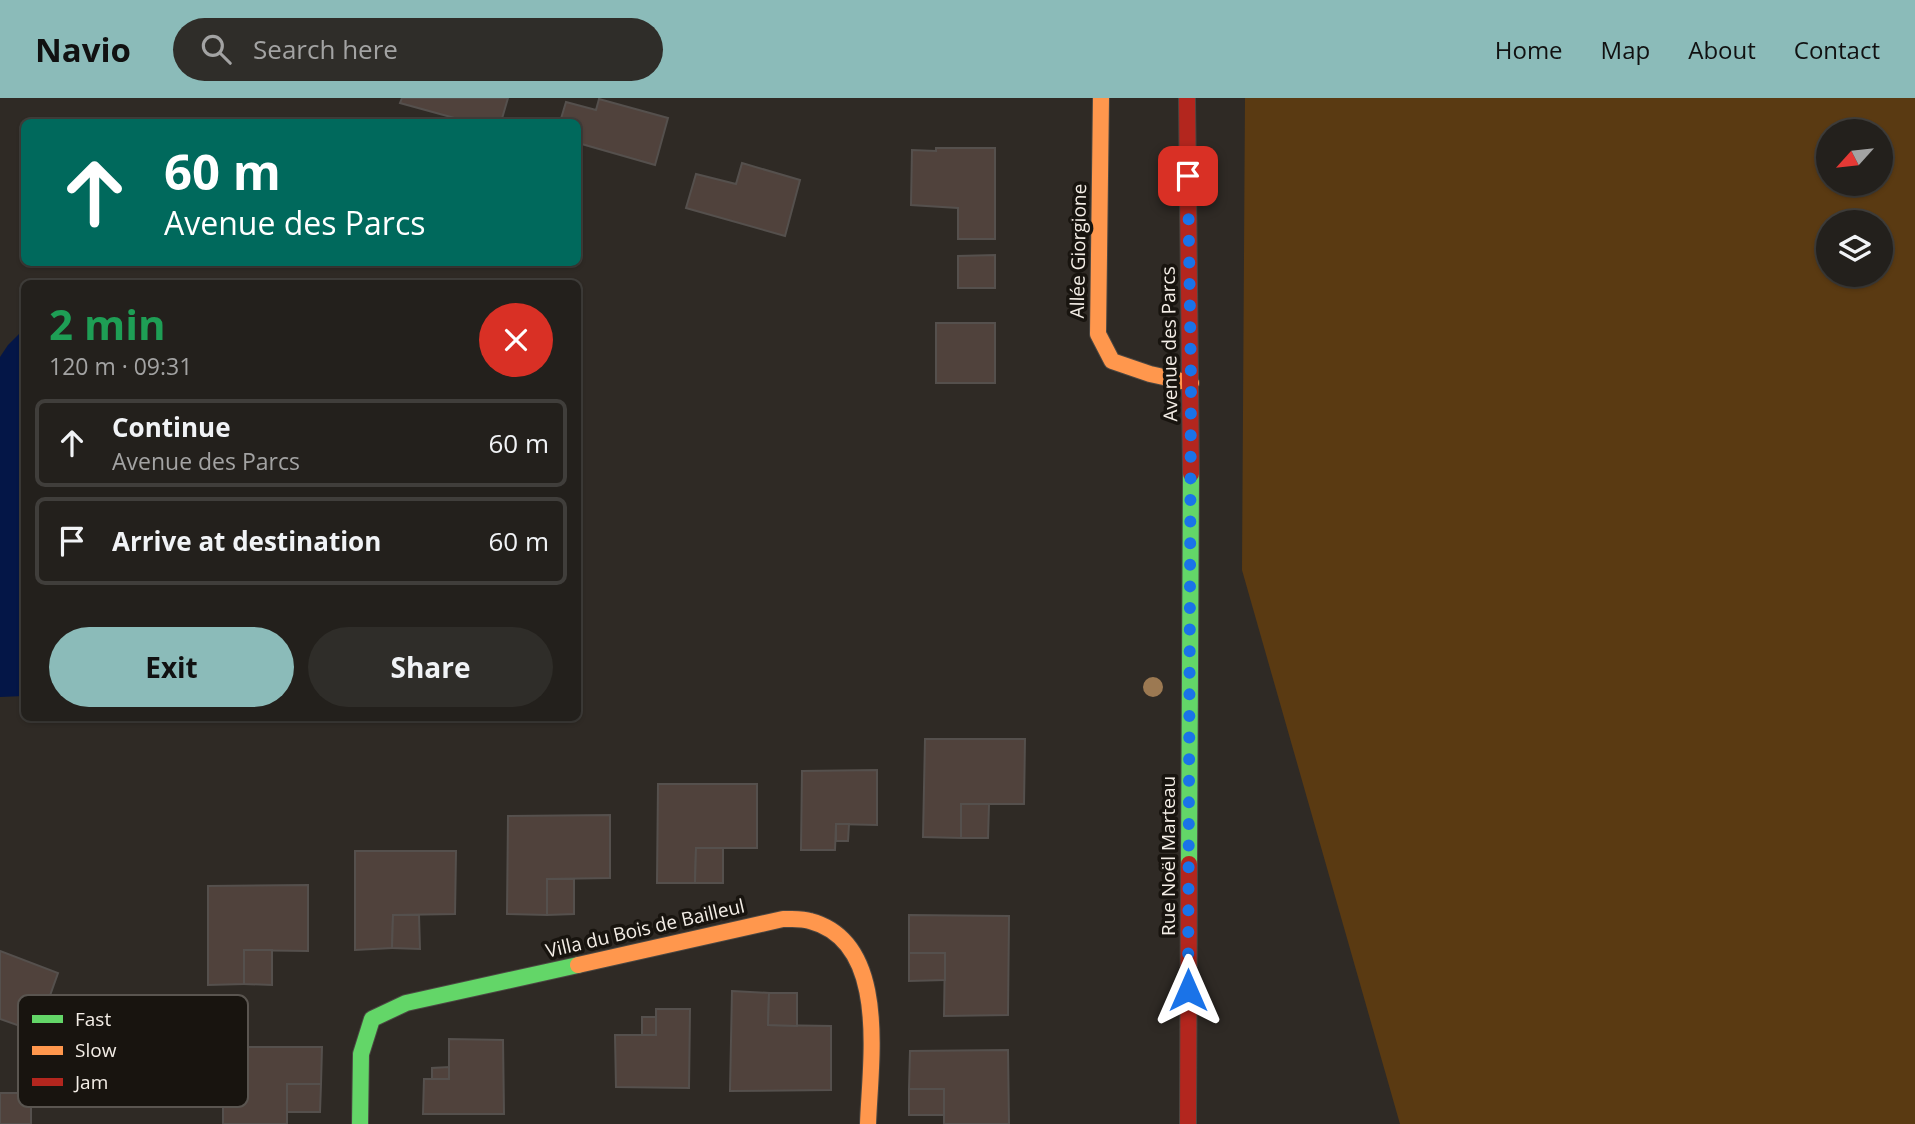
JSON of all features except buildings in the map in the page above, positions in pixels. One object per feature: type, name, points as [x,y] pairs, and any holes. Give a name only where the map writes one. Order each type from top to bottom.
[{"type":"street","name":"Allée Giorgione","points":[[1101,98],[1098,334],[1112,361],[1150,374],[1191,383]]},
{"type":"street","name":"Avenue des Parcs","points":[[1187,98],[1191,383],[1190,589]]},
{"type":"street","name":"Rue Noël Marteau","points":[[1188,1124],[1190,589]]},
{"type":"street","name":"Villa du Bois de Bailleul","points":[[360,1124],[361,1054],[372,1019],[406,1003],[783,919],[812,920],[835,932],[854,951],[866,978],[870,1013],[868,1124]]},
{"type":"shaded area","points":[[1245,98],[1915,98],[1915,1124],[1400,1124],[1242,570]]},
{"type":"water","points":[[21,332],[21,696],[0,697],[0,357]]},
{"type":"traffic: fast","points":[[1189,864],[1191,474]]},
{"type":"traffic: fast","points":[[360,1124],[361,1054],[372,1019],[406,1003],[578,965]]},
{"type":"traffic: slow","points":[[1101,98],[1098,334],[1112,361],[1150,374],[1191,383]]},
{"type":"traffic: slow","points":[[578,965],[783,919],[807,920],[836,933],[853,953],[864,978],[870,1007],[872,1038],[868,1124]]},
{"type":"traffic: jam","points":[[1187,98],[1191,474]]},
{"type":"traffic: jam","points":[[1188,1124],[1189,864]]},
{"type":"route","points":[[1188,176],[1191,383],[1188,990]]}]
